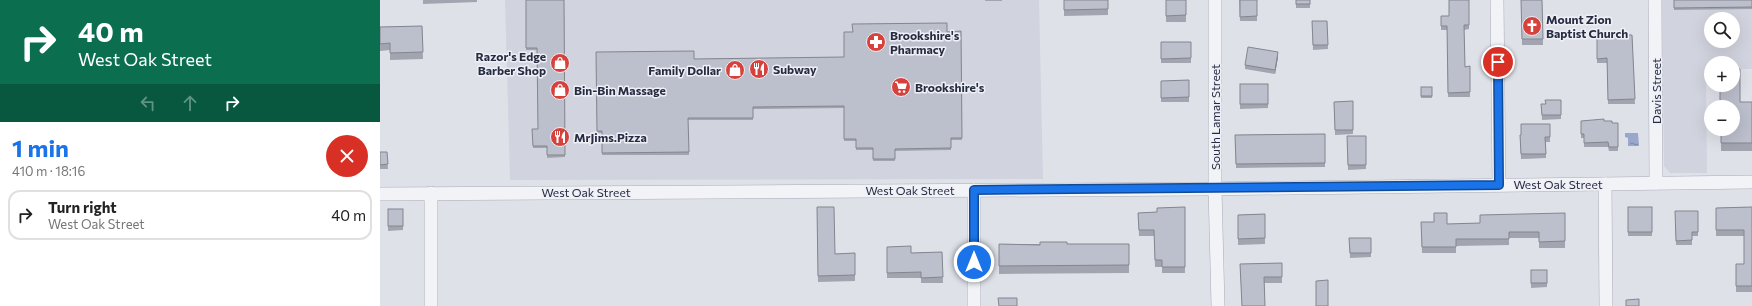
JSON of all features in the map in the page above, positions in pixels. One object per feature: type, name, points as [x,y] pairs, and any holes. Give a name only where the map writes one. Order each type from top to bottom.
[{"type":"street","name":"South Lamar Street","points":[[1215,0],[1215,188],[1218,306]]},
{"type":"street","points":[[1497,0],[1499,185]]},
{"type":"street","name":"Davis Street","points":[[1655,0],[1656,183]]},
{"type":"street","name":"West Oak Street","points":[[380,194],[1215,188],[1752,182]]},
{"type":"street","points":[[1605,184],[1606,306]]},
{"type":"street","points":[[974,190],[974,306]]},
{"type":"street","points":[[431,193],[431,306]]},
{"type":"shaded area","points":[[505,0],[1039,0],[1043,179],[510,180]]},
{"type":"shaded area","points":[[1662,0],[1752,0],[1752,69],[1740,69],[1740,56],[1704,56],[1704,92],[1706,92],[1706,100],[1704,100],[1704,136],[1707,136],[1707,173],[1670,173],[1664,166]]},
{"type":"water","points":[[1625,133],[1638,133],[1639,146],[1628,146],[1628,138],[1625,137]]},
{"type":"building","points":[[526,0],[564,0],[565,155],[547,155],[547,146],[533,146],[532,129],[538,129],[537,48],[526,48]]},
{"type":"building","points":[[1064,0],[1108,0],[1108,9],[1064,10]]},
{"type":"building","points":[[1166,0],[1186,0],[1186,15],[1166,16]]},
{"type":"building","points":[[1240,0],[1257,0],[1257,16],[1240,17]]},
{"type":"building","points":[[1296,0],[1310,0],[1310,4],[1296,4]]},
{"type":"building","points":[[1449,0],[1469,0],[1469,25],[1464,25],[1465,67],[1470,66],[1470,92],[1448,93],[1447,26],[1441,26],[1441,16],[1449,16]]},
{"type":"building","points":[[1521,0],[1542,0],[1543,39],[1522,39]]},
{"type":"building","points":[[1674,0],[1752,0],[1752,7],[1674,8]]},
{"type":"building","points":[[1312,21],[1327,21],[1328,45],[1313,45]]},
{"type":"building","points":[[947,23],[947,32],[961,31],[962,138],[951,138],[951,148],[895,149],[895,159],[873,159],[873,148],[856,148],[856,139],[844,139],[844,106],[753,107],[753,118],[688,118],[689,152],[602,153],[602,131],[597,131],[596,52],[694,51],[694,59],[844,57],[844,32],[853,32],[852,24]]},
{"type":"building","points":[[422,26],[423,52],[390,53],[390,43],[380,44],[380,27]]},
{"type":"building","points":[[1597,35],[1632,35],[1635,99],[1608,100],[1607,58],[1597,59]]},
{"type":"building","points":[[1161,42],[1191,42],[1191,58],[1161,59]]},
{"type":"building","points":[[1248,47],[1278,52],[1275,70],[1245,65]]},
{"type":"building","points":[[1189,80],[1189,97],[1161,98],[1161,81]]},
{"type":"building","points":[[1240,84],[1268,84],[1268,104],[1240,104]]},
{"type":"building","points":[[1421,87],[1432,87],[1432,96],[1421,96]]},
{"type":"building","points":[[1720,92],[1740,92],[1740,100],[1720,100]]},
{"type":"building","points":[[1545,100],[1561,100],[1561,115],[1542,115],[1541,104],[1546,104]]},
{"type":"building","points":[[1353,101],[1353,130],[1335,130],[1334,102]]},
{"type":"building","points":[[1740,102],[1752,102],[1752,143],[1721,143],[1721,136],[1740,136]]},
{"type":"building","points":[[1604,119],[1604,121],[1618,123],[1618,147],[1609,147],[1608,142],[1584,143],[1584,134],[1581,134],[1581,121]]},
{"type":"building","points":[[1521,124],[1550,124],[1550,137],[1545,137],[1546,154],[1521,154]]},
{"type":"building","points":[[1325,134],[1325,163],[1236,164],[1235,135]]},
{"type":"building","points":[[1347,136],[1366,136],[1366,165],[1348,165]]},
{"type":"building","points":[[380,152],[387,152],[388,164],[380,165]]},
{"type":"building","points":[[817,207],[834,207],[835,254],[855,253],[855,275],[818,276]]},
{"type":"building","points":[[1185,207],[1185,267],[1162,267],[1162,260],[1155,260],[1154,230],[1139,230],[1138,213],[1157,212],[1157,208]]},
{"type":"building","points":[[1628,207],[1652,207],[1652,232],[1628,232]]},
{"type":"building","points":[[1752,207],[1752,286],[1736,286],[1736,264],[1744,264],[1744,230],[1716,230],[1716,208]]},
{"type":"building","points":[[388,209],[403,209],[403,226],[388,226]]},
{"type":"building","points":[[1675,211],[1698,211],[1698,232],[1692,232],[1692,240],[1676,241]]},
{"type":"building","points":[[1434,213],[1447,213],[1447,224],[1480,223],[1480,215],[1565,213],[1565,241],[1539,242],[1539,232],[1509,232],[1509,239],[1456,239],[1456,247],[1422,247],[1421,222],[1434,222]]},
{"type":"building","points":[[1265,214],[1265,238],[1238,239],[1238,215]]},
{"type":"building","points":[[1349,238],[1371,238],[1371,253],[1350,253]]},
{"type":"building","points":[[1040,242],[1067,242],[1067,244],[1129,244],[1129,265],[999,266],[999,244],[1040,245]]},
{"type":"building","points":[[911,246],[911,253],[942,252],[943,277],[921,278],[921,272],[887,273],[887,247]]},
{"type":"building","points":[[1282,263],[1282,277],[1264,277],[1265,306],[1242,306],[1240,264]]},
{"type":"building","points":[[1531,270],[1547,270],[1547,283],[1531,283]]},
{"type":"building","points":[[1328,280],[1328,306],[1316,306],[1316,281]]},
{"type":"building","points":[[998,298],[1017,298],[1017,306],[999,306]]},
{"type":"building","points":[[1639,299],[1639,306],[1626,306],[1626,300]]},
{"type":"place","name":"Mount Zion Baptist Church","points":[[1532,26]]},
{"type":"place","name":"Brookshire's Pharmacy","points":[[876,42]]},
{"type":"place","name":"Razor's Edge Barber Shop","points":[[560,63]]},
{"type":"place","name":"Subway","points":[[759,69]]},
{"type":"place","name":"Family Dollar","points":[[735,70]]},
{"type":"place","name":"Brookshire's","points":[[901,87]]},
{"type":"place","name":"Bin-Bin Massage","points":[[560,90]]},
{"type":"place","name":"MrJims.Pizza","points":[[560,137]]},
{"type":"route","points":[[974,262],[974,190],[1499,185],[1498,62]]}]
